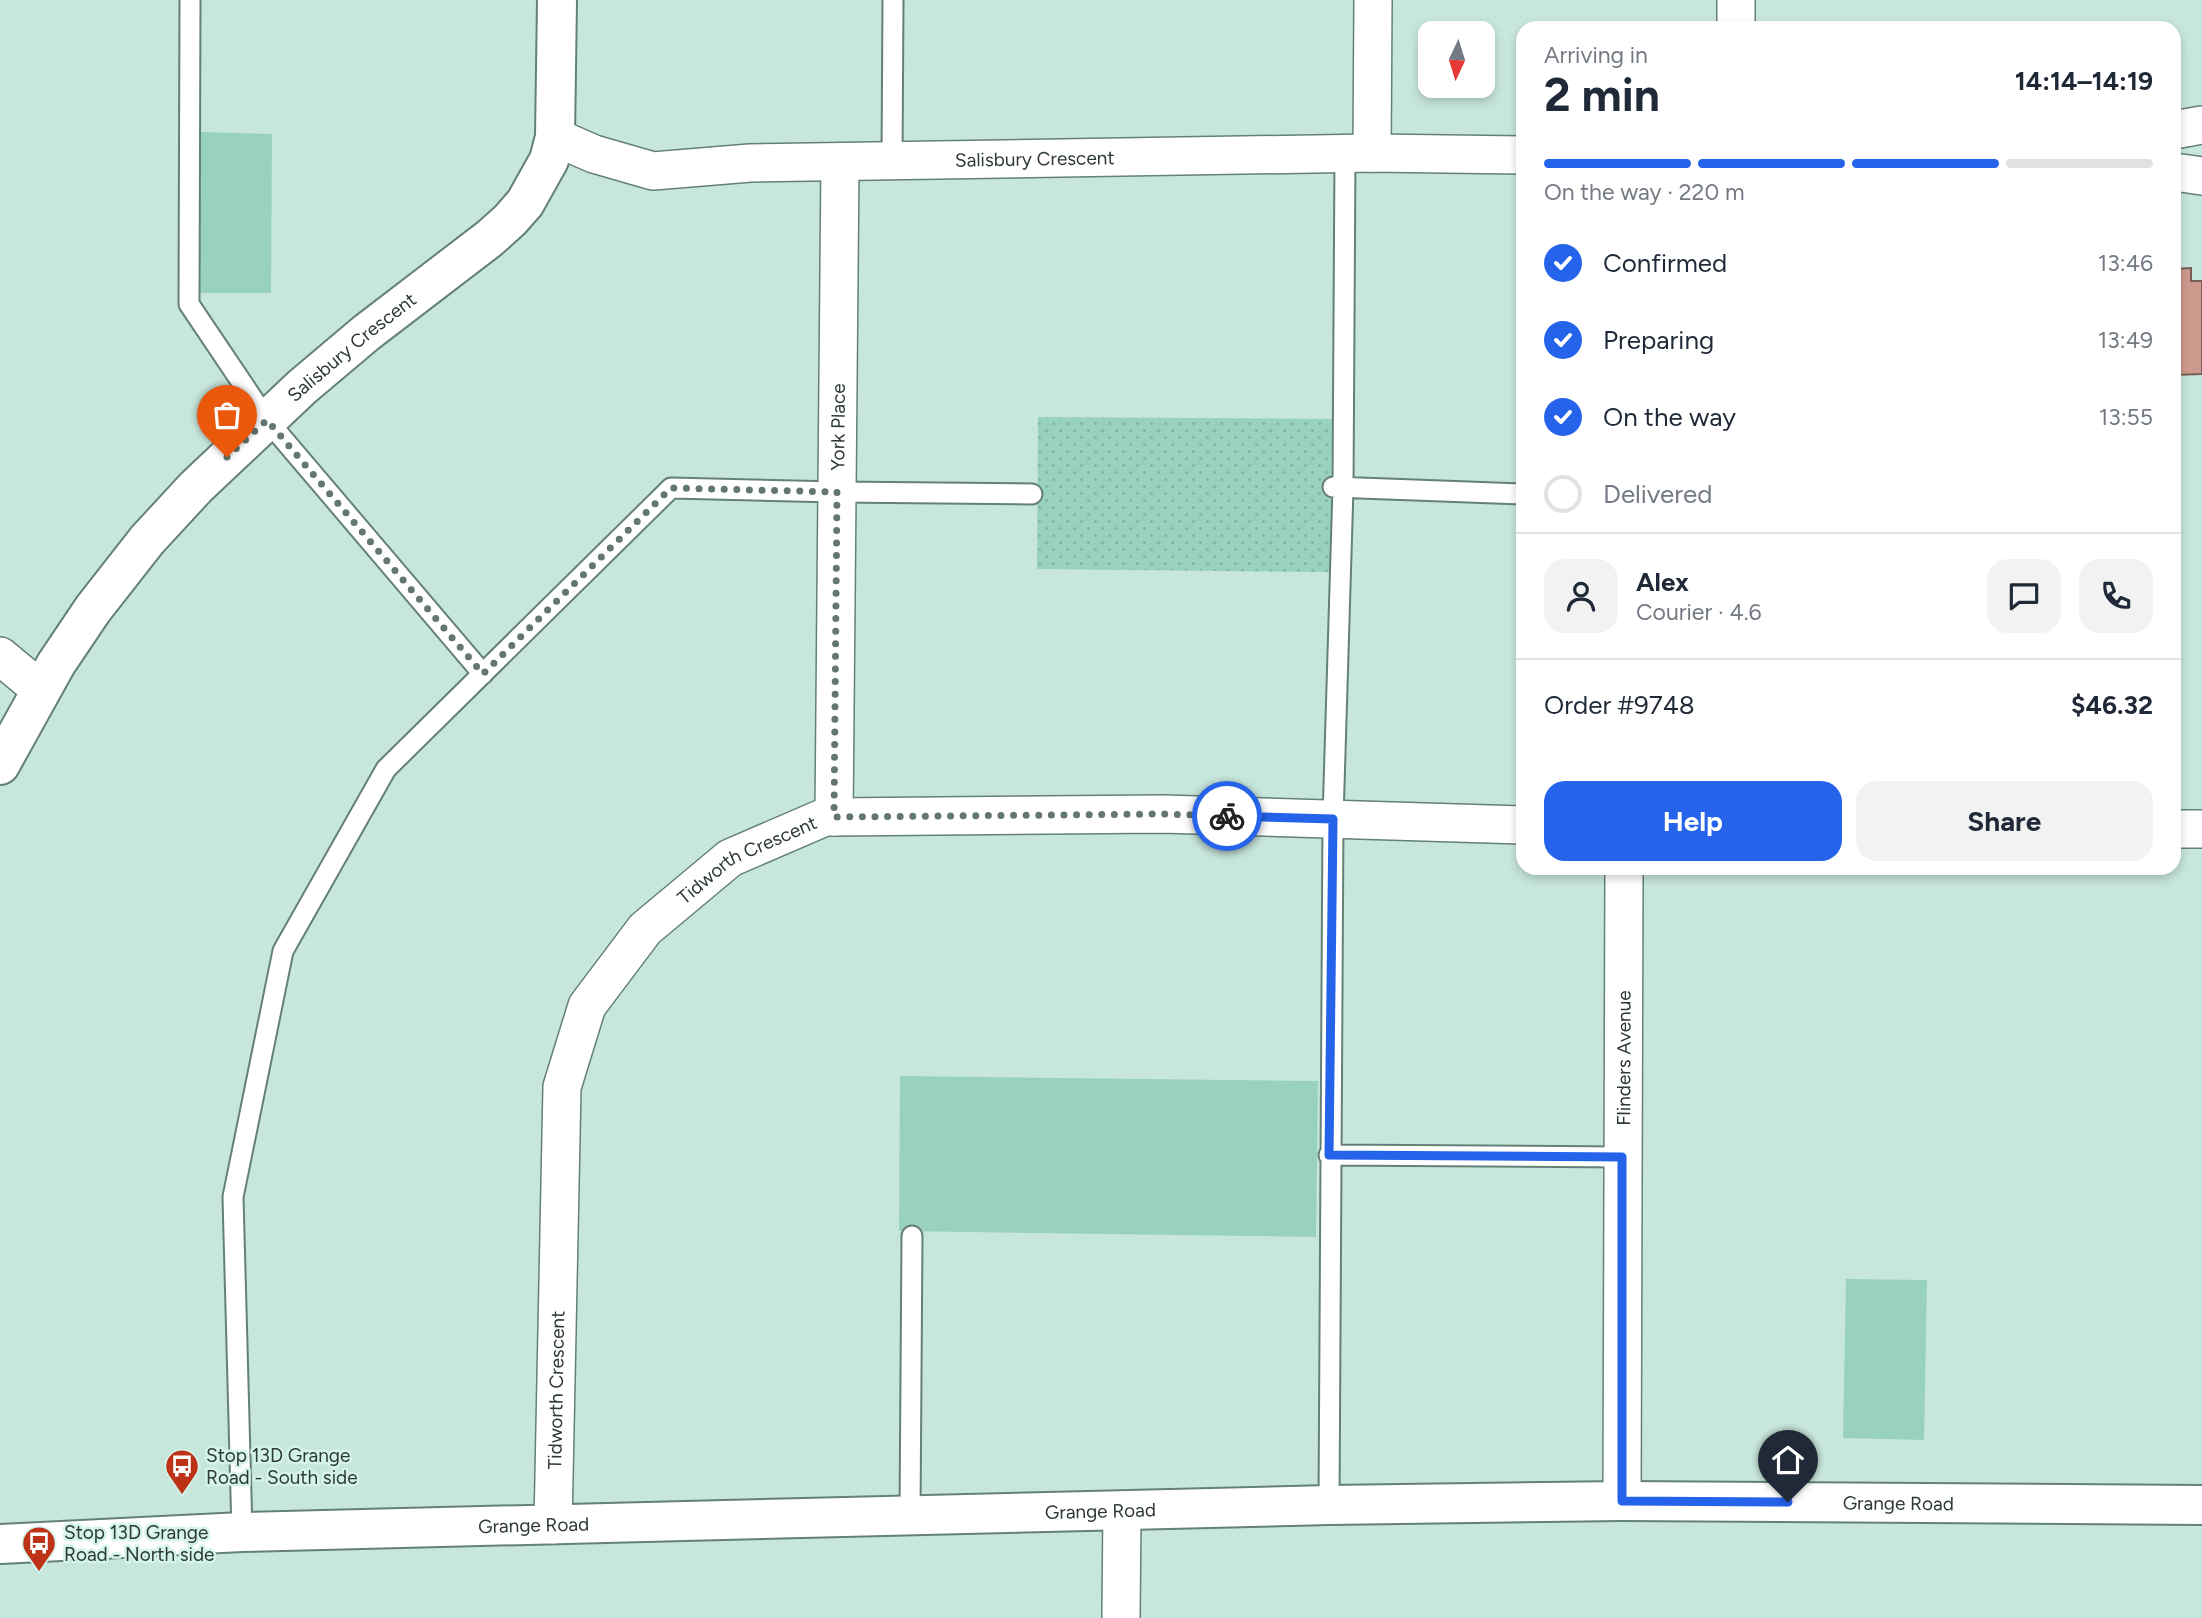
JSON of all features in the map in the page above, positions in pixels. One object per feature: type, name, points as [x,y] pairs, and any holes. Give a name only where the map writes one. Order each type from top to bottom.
[{"type":"street","points":[[555,122],[557,0]]},
{"type":"street","points":[[1358,154],[1373,0]]},
{"type":"street","points":[[1736,0],[1736,21]]},
{"type":"street","name":"Salisbury Crescent","points":[[0,765],[41,690],[93,609],[147,540],[196,487],[267,420],[366,333],[510,220],[526,203],[550,160],[555,122]]},
{"type":"street","name":"Salisbury Crescent","points":[[555,122],[594,154],[653,171],[750,163],[1358,154],[1516,155]]},
{"type":"street","points":[[2181,129],[2202,125]]},
{"type":"street","name":"York Place","points":[[834,817],[840,162]]},
{"type":"street","points":[[2181,173],[2202,176]]},
{"type":"street","points":[[0,656],[41,690]]},
{"type":"street","name":"Tidworth Crescent","points":[[554,1525],[562,1087],[587,1006],[645,929],[730,858],[825,817],[1163,814],[1516,825]]},
{"type":"street","points":[[2181,829],[2202,829]]},
{"type":"street","name":"Flinders Avenue","points":[[1622,1501],[1624,875]]},
{"type":"street","name":"Grange Road","points":[[0,1544],[242,1532],[1329,1505],[1622,1501],[2202,1505]]},
{"type":"street","points":[[1121,1618],[1122,1510]]},
{"type":"lane","points":[[190,0],[189,304],[267,420],[483,674]]},
{"type":"lane","points":[[892,162],[893,0]]},
{"type":"lane","points":[[1329,1505],[1329,1155],[1337,488],[1358,154]]},
{"type":"lane","points":[[242,1532],[233,1197],[283,951],[386,769],[671,488],[1032,494]]},
{"type":"lane","points":[[1337,488],[1516,495]]},
{"type":"lane","points":[[1329,1155],[1623,1157]]},
{"type":"lane","points":[[910,1515],[912,1236]]},
{"type":"green space","points":[[199,132],[272,134],[271,293],[196,293]]},
{"type":"green space","points":[[1038,417],[1332,419],[1331,572],[1037,569]]},
{"type":"green space","points":[[900,1076],[1318,1081],[1316,1237],[899,1231]]},
{"type":"green space","points":[[1846,1279],[1927,1280],[1924,1440],[1843,1438]]},
{"type":"building","points":[[2191,268],[2191,281],[2202,281],[2202,374],[2181,375],[2181,269]]},
{"type":"way so far","points":[[227,457],[267,420],[483,674],[671,488],[837,492],[834,817],[1163,814],[1227,816]]},
{"type":"place","name":"Stop 13D Grange Road - South side","points":[[182,1496]]},
{"type":"place","name":"Stop 13D Grange Road - North side","points":[[39,1573]]},
{"type":"route","points":[[1227,816],[1333,819],[1329,1155],[1622,1157],[1622,1501],[1788,1502]]}]
